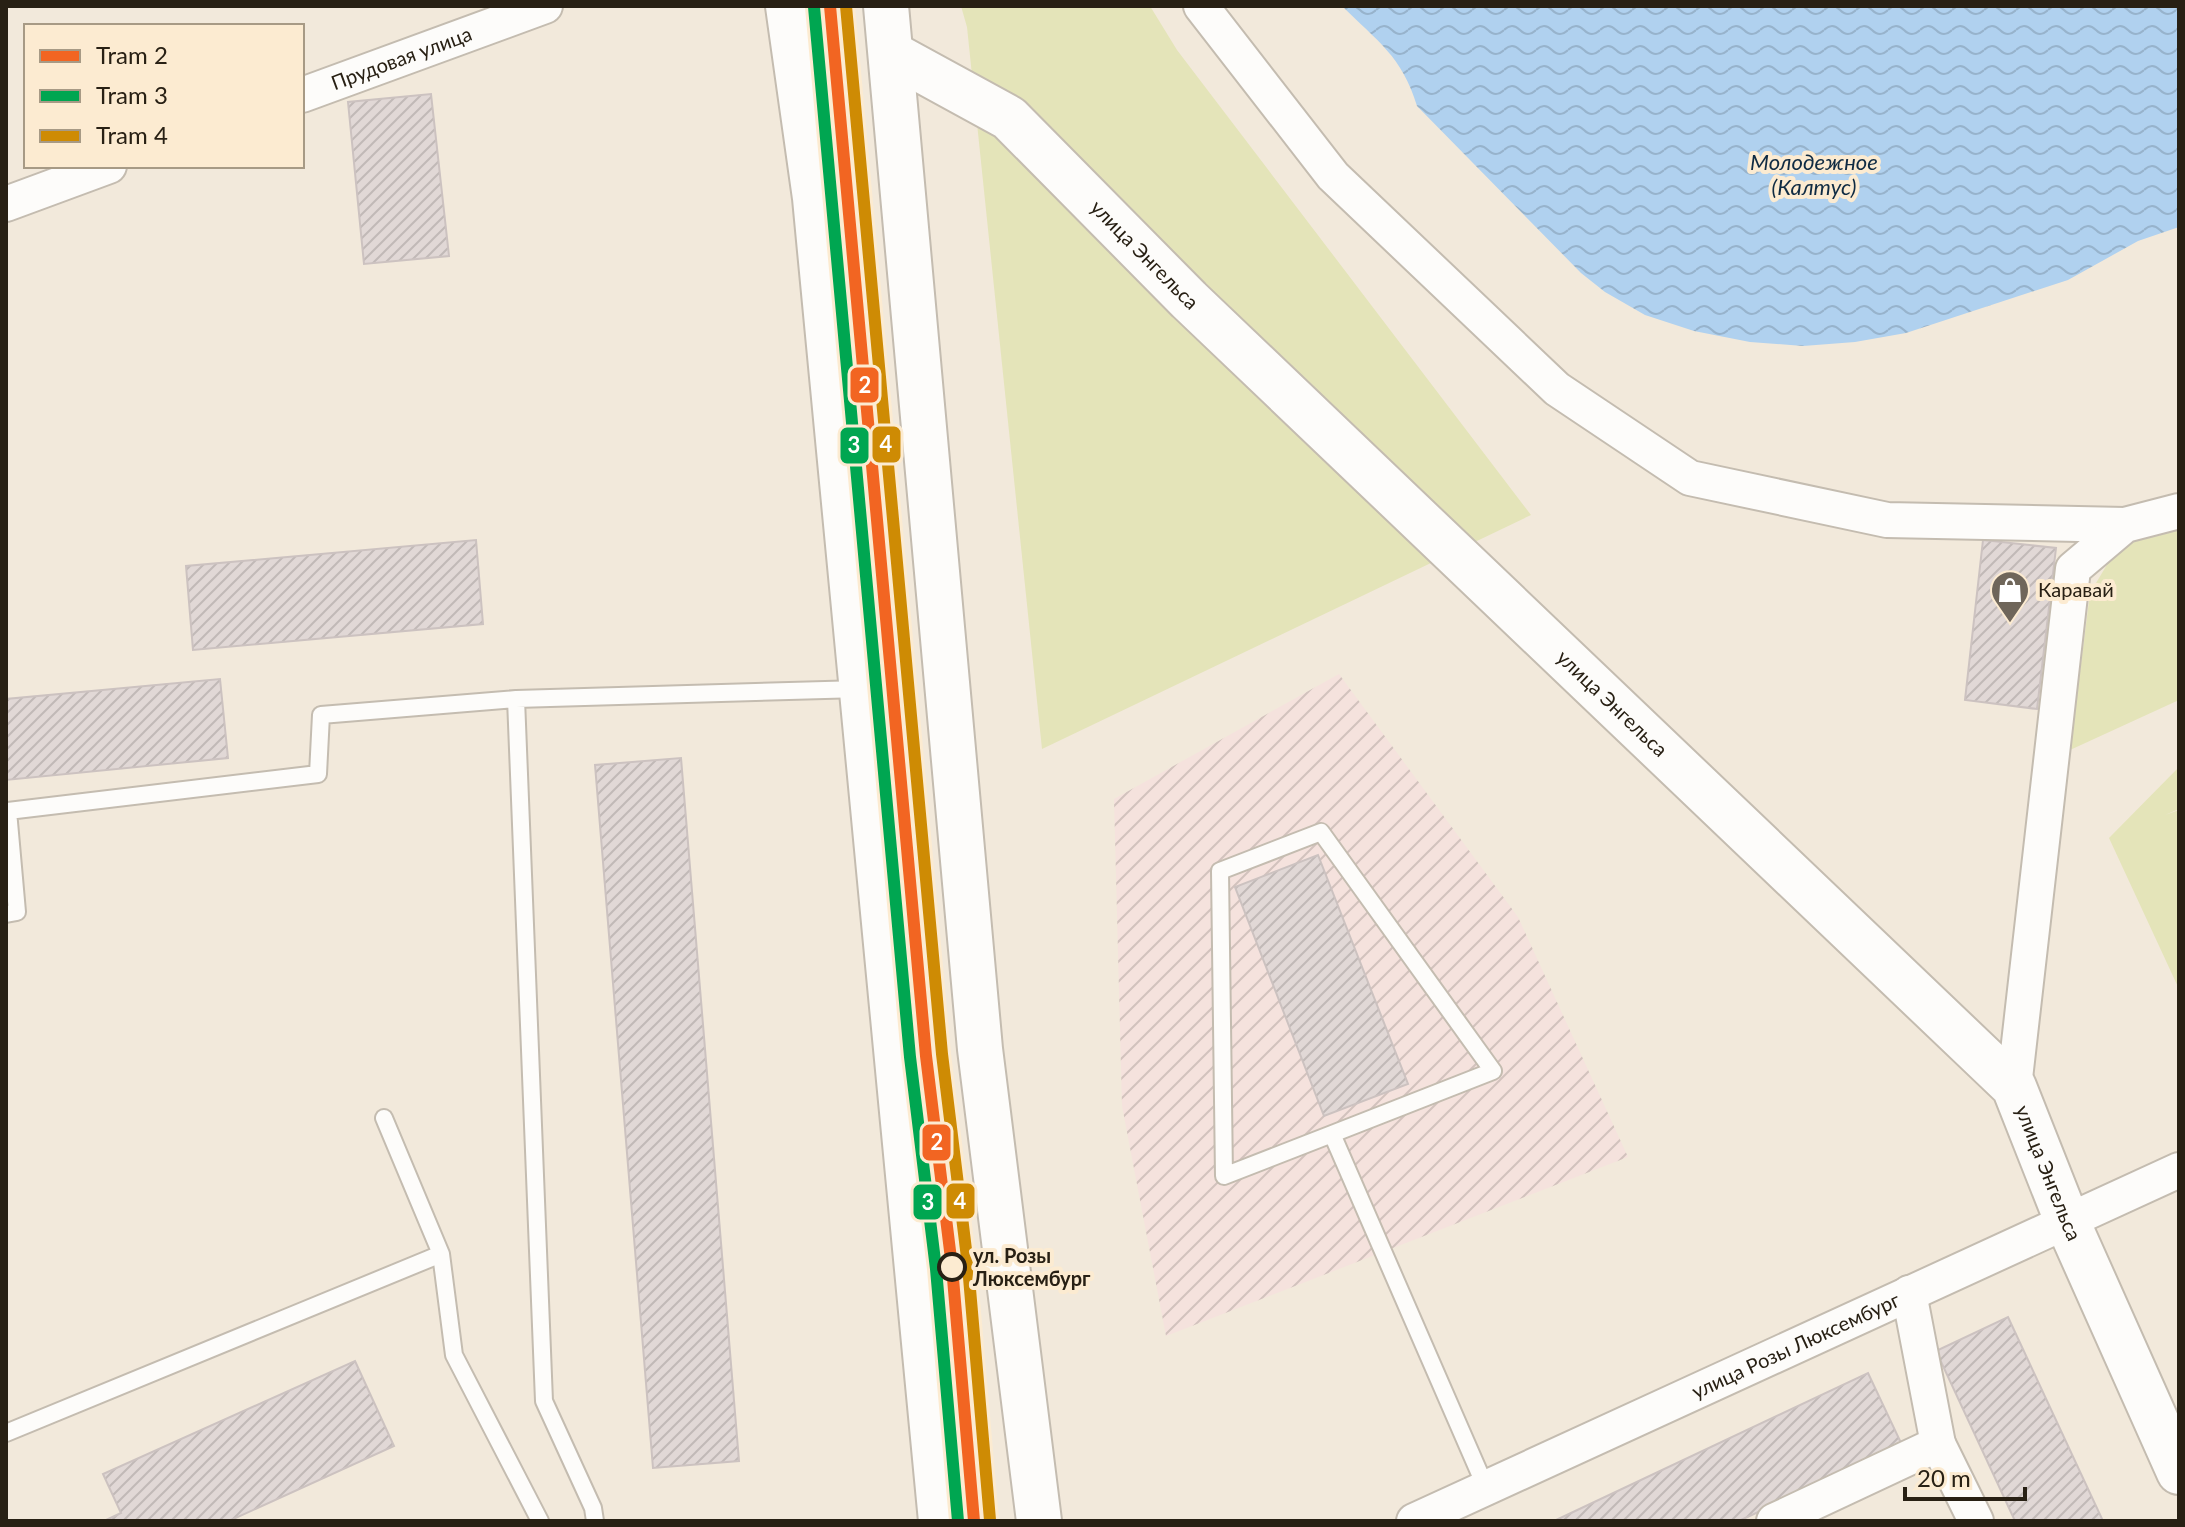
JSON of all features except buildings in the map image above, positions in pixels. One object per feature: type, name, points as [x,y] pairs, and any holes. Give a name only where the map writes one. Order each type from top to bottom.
[{"type":"main road","points":[[788,6],[815,198],[941,1521]]},
{"type":"main road","points":[[886,6],[980,1049],[1039,1521]]},
{"type":"main road","name":"улица Энгельса","points":[[892,54],[1009,118],[1189,300],[2014,1087],[2067,1221],[2179,1472]]},
{"type":"street","name":"Прудовая улица","points":[[304,94],[545,6]]},
{"type":"street","points":[[1201,6],[1333,176],[1557,389],[1690,478],[1887,520],[2125,525],[2179,511]]},
{"type":"street","points":[[6,204],[104,168]]},
{"type":"street","points":[[2014,1087],[2035,811],[2073,569],[2125,525]]},
{"type":"street","name":"улица Розы Люксембург","points":[[1414,1521],[2179,1170]]},
{"type":"street","points":[[1909,1293],[1938,1444],[1976,1521]]},
{"type":"street","points":[[1774,1521],[1938,1444]]},
{"type":"lane","points":[[6,914],[17,912],[8,811],[318,774],[321,715],[516,699],[861,689]]},
{"type":"lane","points":[[516,699],[544,1401],[593,1508],[595,1521]]},
{"type":"lane","points":[[1321,832],[1493,1071],[1332,1134],[1224,1176],[1220,871],[1321,832]]},
{"type":"lane","points":[[384,1118],[441,1254],[454,1355],[540,1521]]},
{"type":"lane","points":[[1332,1134],[1486,1488]]},
{"type":"lane","points":[[6,1433],[441,1254]]},
{"type":"shaded area","points":[[1339,674],[1518,917],[1628,1157],[1166,1336],[1122,1106],[1114,799]]},
{"type":"green space","points":[[961,6],[1150,6],[1177,50],[1531,515],[1042,749],[967,27]]},
{"type":"green space","points":[[2179,510],[2179,700],[2070,750],[2090,593],[2132,523]]},
{"type":"green space","points":[[2179,767],[2179,809],[2165,815],[2179,810],[2179,989],[2109,838]]},
{"type":"water","name":"Молодежное (Калтус)","points":[[1342,6],[2179,6],[2179,227],[2138,241],[2068,280],[1906,333],[1855,342],[1803,346],[1750,342],[1694,331],[1645,315],[1605,292],[1581,273],[1417,106],[1396,62]]},
{"type":"tram line","name":"2","points":[[830,6],[926,1056],[952,1267],[974,1521]]},
{"type":"tram line","name":"4","points":[[846,6],[942,1054],[968,1266],[990,1520]]},
{"type":"tram line","name":"3","points":[[814,7],[910,1057],[936,1269],[958,1521]]},
{"type":"place","name":"Каравай","points":[[2010,624]]},
{"type":"place","name":"ул. Розы Люксембург","points":[[952,1267]]}]
